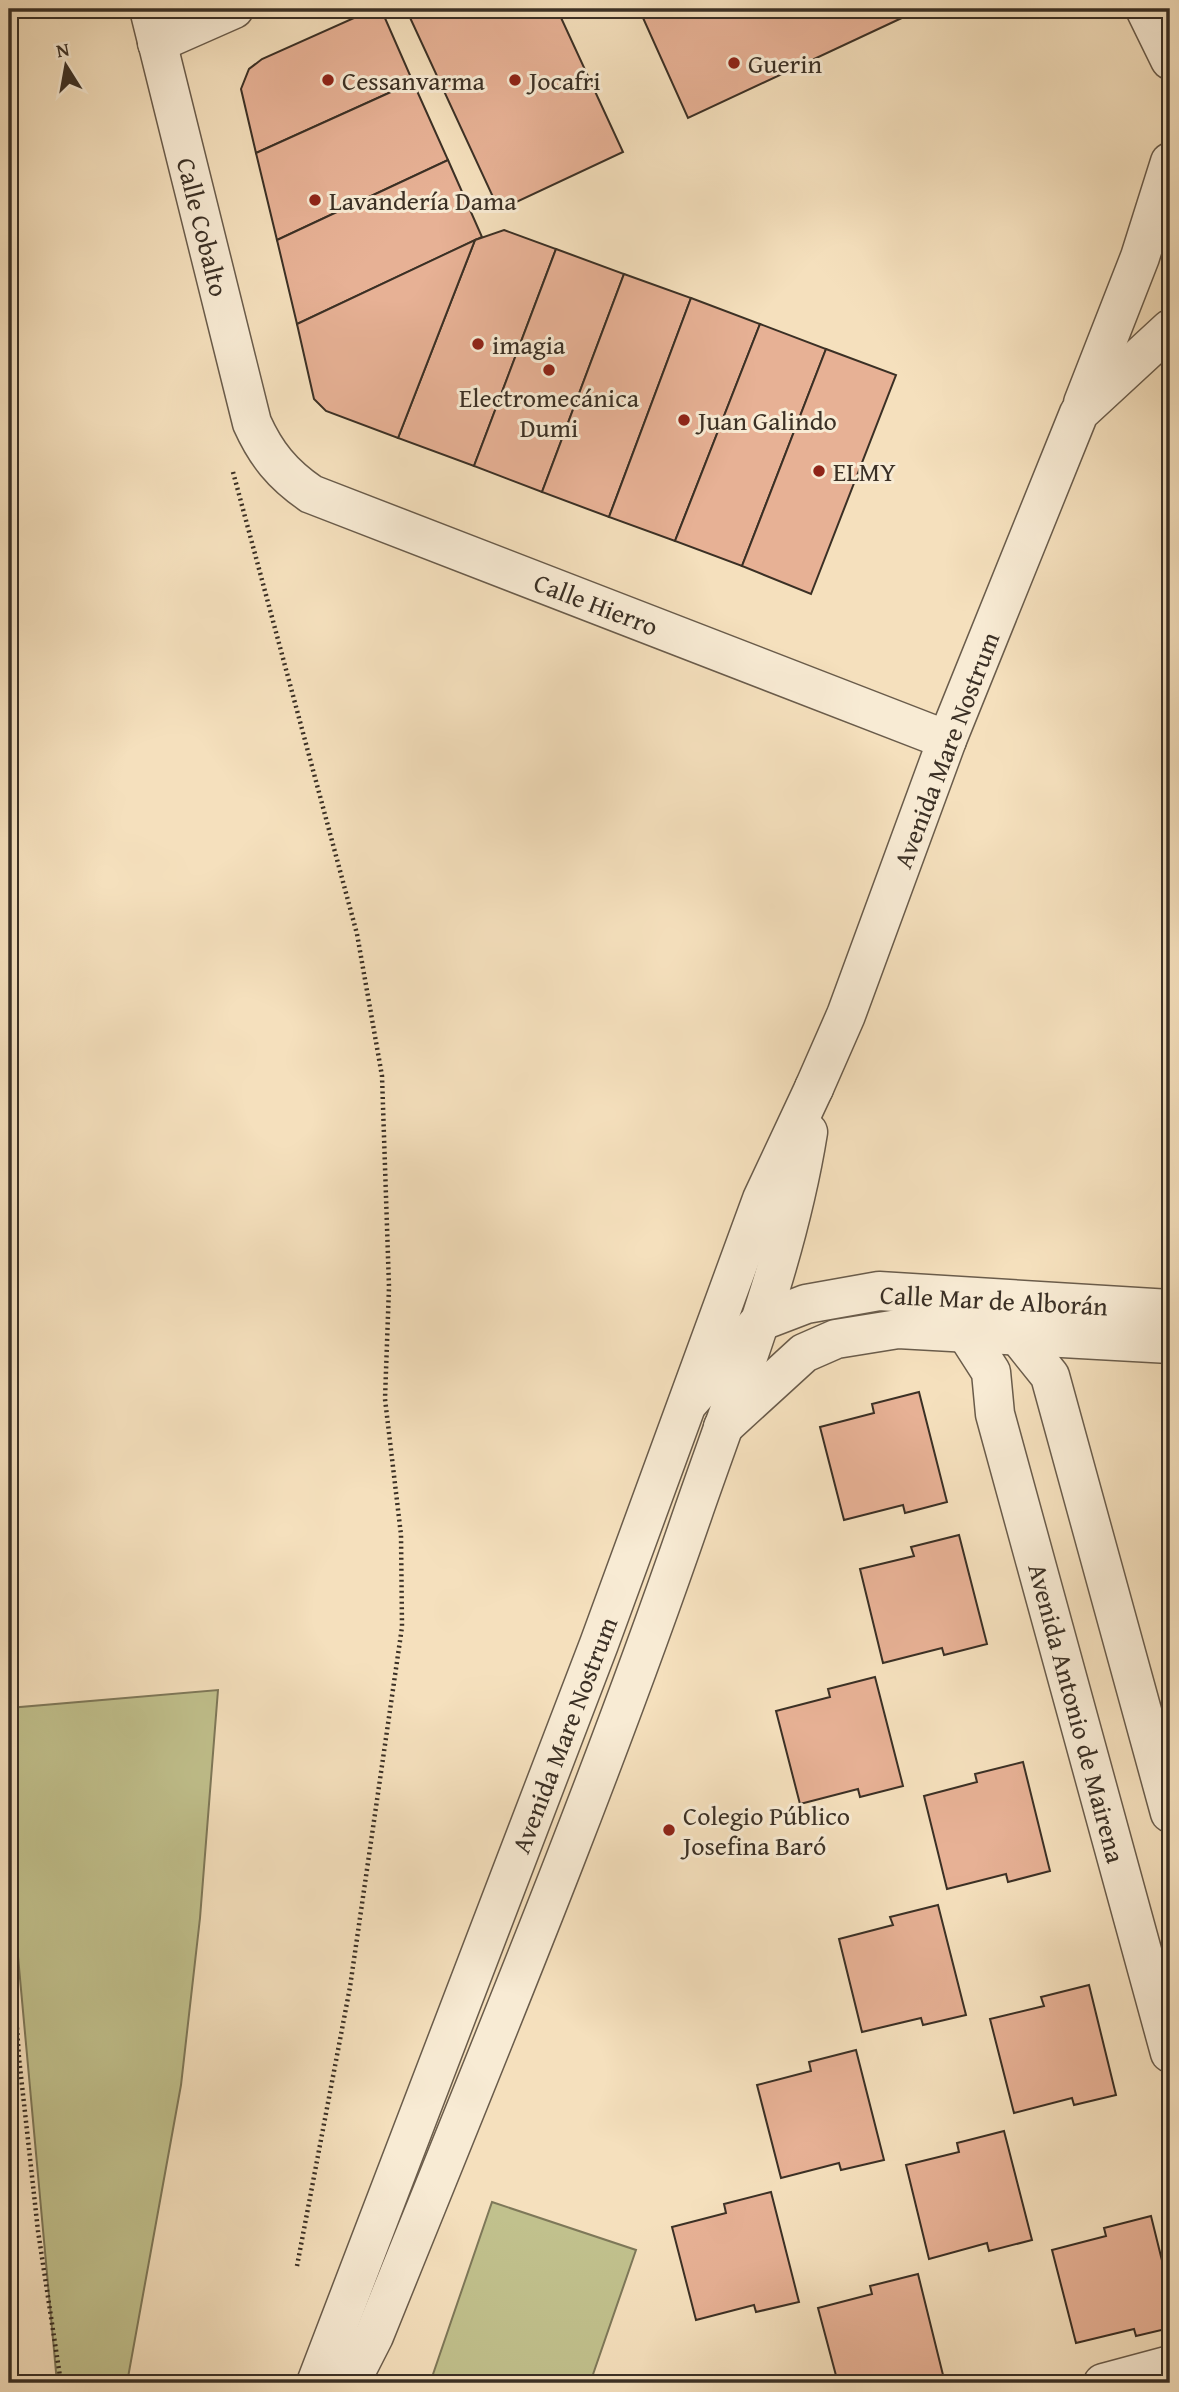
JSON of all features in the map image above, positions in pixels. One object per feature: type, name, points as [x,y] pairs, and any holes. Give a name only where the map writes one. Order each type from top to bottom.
[{"type":"street","points":[[153,26],[234,9]]},
{"type":"street","points":[[1145,9],[1170,60]]},
{"type":"street","name":"Calle Cobalto","points":[[153,26],[252,423],[246,451]]},
{"type":"street","name":"Avenida Mare Nostrum","points":[[316,2383],[690,1401],[762,1199],[846,1015],[947,740],[1140,257],[1170,162]]},
{"type":"street","name":"Avenida Mare Nostrum","points":[[1079,413],[1170,329]]},
{"type":"street","name":"Calle Hierro","points":[[246,451],[275,464],[311,494],[947,740]]},
{"type":"street","name":"Avenida Mare Nostrum","points":[[350,2383],[374,2336],[567,1859],[642,1661],[760,1322],[800,1180],[814,1088]]},
{"type":"street","name":"Calle Mar de Alborán","points":[[690,1401],[760,1322],[806,1304],[879,1291],[1019,1318],[1077,1339],[1170,1345]]},
{"type":"street","name":"Calle Mar de Alborán","points":[[723,1427],[804,1353],[836,1339],[898,1329],[966,1333],[1019,1318],[1170,1309]]},
{"type":"street","points":[[991,1372],[1019,1318]]},
{"type":"street","points":[[1019,1318],[1050,1376],[1170,1813]]},
{"type":"street","name":"Avenida Antonio de Mairena","points":[[966,1333],[991,1372],[999,1427],[1170,2053]]},
{"type":"street","points":[[1050,1376],[1077,1339]]},
{"type":"street","points":[[364,2383],[374,2336]]},
{"type":"street","points":[[1103,2383],[1170,2365]]},
{"type":"path","points":[[246,451],[357,934],[382,1076],[389,1287],[385,1399],[401,1535],[404,1587],[402,1627],[350,1987],[297,2266]]},
{"type":"path","points":[[9,1907],[19,2058],[38,2231],[61,2383]]},
{"type":"green space","points":[[218,1690],[200,1918],[181,2085],[127,2383],[57,2383],[9,1858],[9,1708]]},
{"type":"green space","points":[[492,2202],[636,2250],[590,2383],[430,2383]]},
{"type":"building","name":"Cessanvarma","points":[[374,9],[381,9],[413,82],[256,153],[241,89],[249,69],[262,59]]},
{"type":"building","name":"Jocafri","points":[[406,9],[557,9],[623,152],[499,210]]},
{"type":"building","name":"Guerin","points":[[639,9],[921,9],[688,118]]},
{"type":"building","name":"Lavandería Dama","points":[[413,82],[448,160],[277,240],[256,153]]},
{"type":"building","points":[[448,160],[482,237],[297,324],[277,240]]},
{"type":"building","name":"imagia","points":[[504,230],[556,249],[474,466],[398,438],[475,240]]},
{"type":"building","points":[[475,240],[398,438],[326,411],[314,399],[297,324]]},
{"type":"building","name":"Electromecánica Dumi","points":[[556,249],[624,274],[542,492],[474,466]]},
{"type":"building","points":[[624,274],[691,298],[609,517],[542,492]]},
{"type":"building","name":"Juan Galindo","points":[[691,298],[760,324],[675,541],[609,517]]},
{"type":"building","points":[[760,324],[826,349],[742,566],[675,541]]},
{"type":"building","name":"ELMY","points":[[826,349],[896,375],[811,594],[742,566]]},
{"type":"building","points":[[919,1392],[947,1502],[905,1513],[903,1505],[844,1520],[820,1427],[874,1413],[872,1404]]},
{"type":"building","points":[[959,1535],[987,1644],[944,1655],[942,1648],[883,1663],[860,1569],[914,1556],[911,1547]]},
{"type":"building","points":[[875,1677],[903,1786],[860,1797],[858,1789],[800,1804],[776,1711],[830,1697],[828,1689]]},
{"type":"building","points":[[1023,1762],[1050,1871],[1008,1882],[1006,1874],[947,1889],[924,1796],[977,1782],[975,1774]]},
{"type":"building","points":[[938,1905],[966,2015],[923,2025],[921,2018],[862,2032],[839,1939],[893,1925],[890,1917]]},
{"type":"building","points":[[1089,1985],[1116,2095],[1074,2105],[1072,2098],[1014,2113],[990,2019],[1044,2006],[1041,1997]]},
{"type":"building","points":[[856,2050],[884,2160],[841,2170],[839,2163],[781,2178],[757,2085],[811,2071],[809,2062]]},
{"type":"building","points":[[1004,2131],[1032,2240],[989,2251],[987,2243],[929,2259],[906,2165],[959,2152],[957,2143]]},
{"type":"building","points":[[771,2192],[799,2302],[756,2312],[754,2305],[696,2320],[672,2227],[726,2213],[724,2204]]},
{"type":"building","points":[[1151,2216],[1170,2293],[1170,2328],[1136,2336],[1134,2329],[1076,2343],[1052,2250],[1106,2236],[1104,2228]]},
{"type":"building","points":[[918,2274],[945,2383],[838,2383],[818,2308],[872,2294],[870,2286]]},
{"type":"place","name":"Guerin","points":[[734,63]]},
{"type":"place","name":"Cessanvarma","points":[[328,80]]},
{"type":"place","name":"Jocafri","points":[[515,80]]},
{"type":"place","name":"Lavandería Dama","points":[[315,200]]},
{"type":"place","name":"imagia","points":[[478,344]]},
{"type":"place","name":"Electromecánica Dumi","points":[[549,370]]},
{"type":"place","name":"Juan Galindo","points":[[684,420]]},
{"type":"place","name":"ELMY","points":[[819,471]]},
{"type":"place","name":"Colegio Público Josefina Baró","points":[[669,1830]]}]
